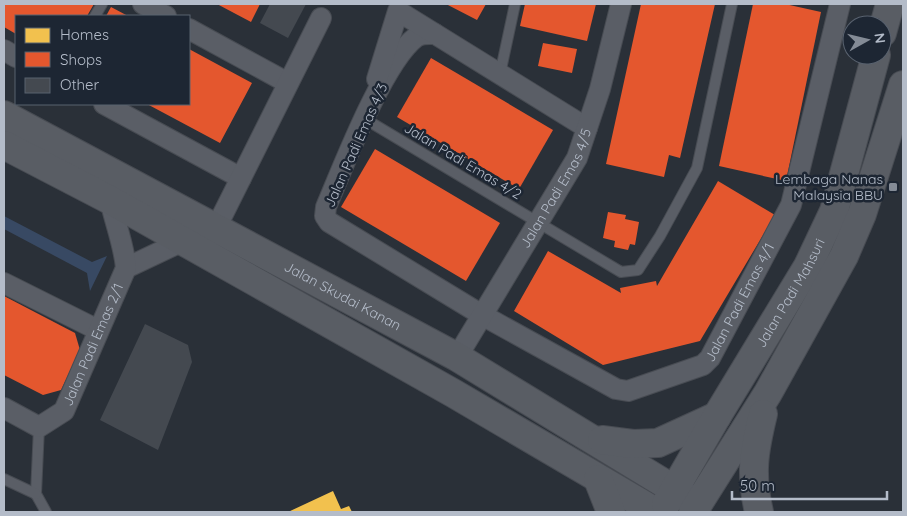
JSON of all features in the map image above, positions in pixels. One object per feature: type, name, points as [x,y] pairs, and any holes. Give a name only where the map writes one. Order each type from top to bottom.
[{"type":"street","points":[[143,4],[164,15]]},
{"type":"street","name":"Jalan Padi Emas 4/5","points":[[457,356],[577,158],[600,89],[621,4]]},
{"type":"street","name":"Jalan Padi Emas 4/1","points":[[482,315],[616,389],[628,391],[704,365],[710,358],[791,205],[840,4]]},
{"type":"street","points":[[364,119],[398,8],[435,34],[587,128]]},
{"type":"street","points":[[193,247],[215,228],[321,18]]},
{"type":"street","points":[[190,30],[288,84]]},
{"type":"street","name":"Jalan Padi Emas 4/3","points":[[435,34],[423,34],[416,38],[390,70],[364,119],[326,207],[325,216],[328,222],[482,315]]},
{"type":"street","name":"Jalan Padi Mahsuri","points":[[662,512],[717,416],[808,266],[834,211],[873,65]]},
{"type":"street","name":"Jalan Padi Mahsuri","points":[[700,509],[768,393],[844,256],[862,214],[902,96]]},
{"type":"street","points":[[106,105],[241,178]]},
{"type":"street","name":"Jalan Skudai Kanan","points":[[4,115],[457,356],[676,489],[700,509]]},
{"type":"street","points":[[4,145],[110,200],[453,393],[656,512]]},
{"type":"street","name":"Jalan Padi Emas 2/1","points":[[40,427],[64,411],[126,268],[124,250],[117,232],[110,200]]},
{"type":"street","name":"Jalan Padi Emas 2/1","points":[[126,268],[193,247]]},
{"type":"street","points":[[4,283],[98,330]]},
{"type":"street","points":[[759,512],[754,491],[753,457],[768,393]]},
{"type":"street","points":[[4,408],[40,427]]},
{"type":"street","points":[[594,440],[633,444],[658,443],[717,416]]},
{"type":"street","points":[[598,479],[611,512]]},
{"type":"lane","points":[[96,15],[102,4]]},
{"type":"lane","points":[[500,74],[516,4]]},
{"type":"lane","name":"Jalan Padi Emas 4/2","points":[[364,119],[621,272],[638,270],[660,236],[697,168],[732,4]]},
{"type":"lane","points":[[40,427],[36,494],[46,512]]},
{"type":"lane","points":[[4,479],[36,494]]},
{"type":"water","points":[[4,216],[92,262],[107,256],[90,291],[87,273],[4,229]]},
{"type":"building: Homes","points":[[333,491],[341,509],[349,506],[352,512],[288,512]]},
{"type":"building: Shops","points":[[4,4],[94,4],[88,15],[15,15],[15,33],[4,27]]},
{"type":"building: Shops","points":[[217,4],[260,4],[251,22]]},
{"type":"building: Shops","points":[[446,4],[486,4],[477,20]]},
{"type":"building: Shops","points":[[525,4],[596,4],[587,41],[520,26]]},
{"type":"building: Shops","points":[[641,4],[715,4],[680,158],[669,155],[664,177],[606,164]]},
{"type":"building: Shops","points":[[753,4],[785,4],[821,12],[786,181],[719,166]]},
{"type":"building: Shops","points":[[111,7],[126,15],[107,15]]},
{"type":"building: Shops","points":[[543,43],[577,49],[572,73],[538,66]]},
{"type":"building: Shops","points":[[190,50],[252,83],[220,143],[149,105],[190,105]]},
{"type":"building: Shops","points":[[431,58],[553,130],[519,189],[397,117]]},
{"type":"building: Shops","points":[[375,149],[500,223],[466,281],[341,207]]},
{"type":"building: Shops","points":[[718,181],[775,215],[700,341],[603,365],[514,311],[548,251],[621,293],[620,288],[656,281],[657,286]]},
{"type":"building: Shops","points":[[608,212],[626,215],[625,219],[639,222],[635,245],[630,244],[628,250],[614,247],[615,241],[603,238]]},
{"type":"building: Shops","points":[[4,296],[75,333],[80,350],[61,390],[43,395],[4,375]]},
{"type":"building: Other","points":[[270,4],[306,4],[288,38],[260,23]]},
{"type":"building: Other","points":[[145,324],[188,345],[192,362],[158,450],[100,420]]},
{"type":"place","name":"Lembaga Nanas Malaysia BBU","points":[[893,187]]}]
